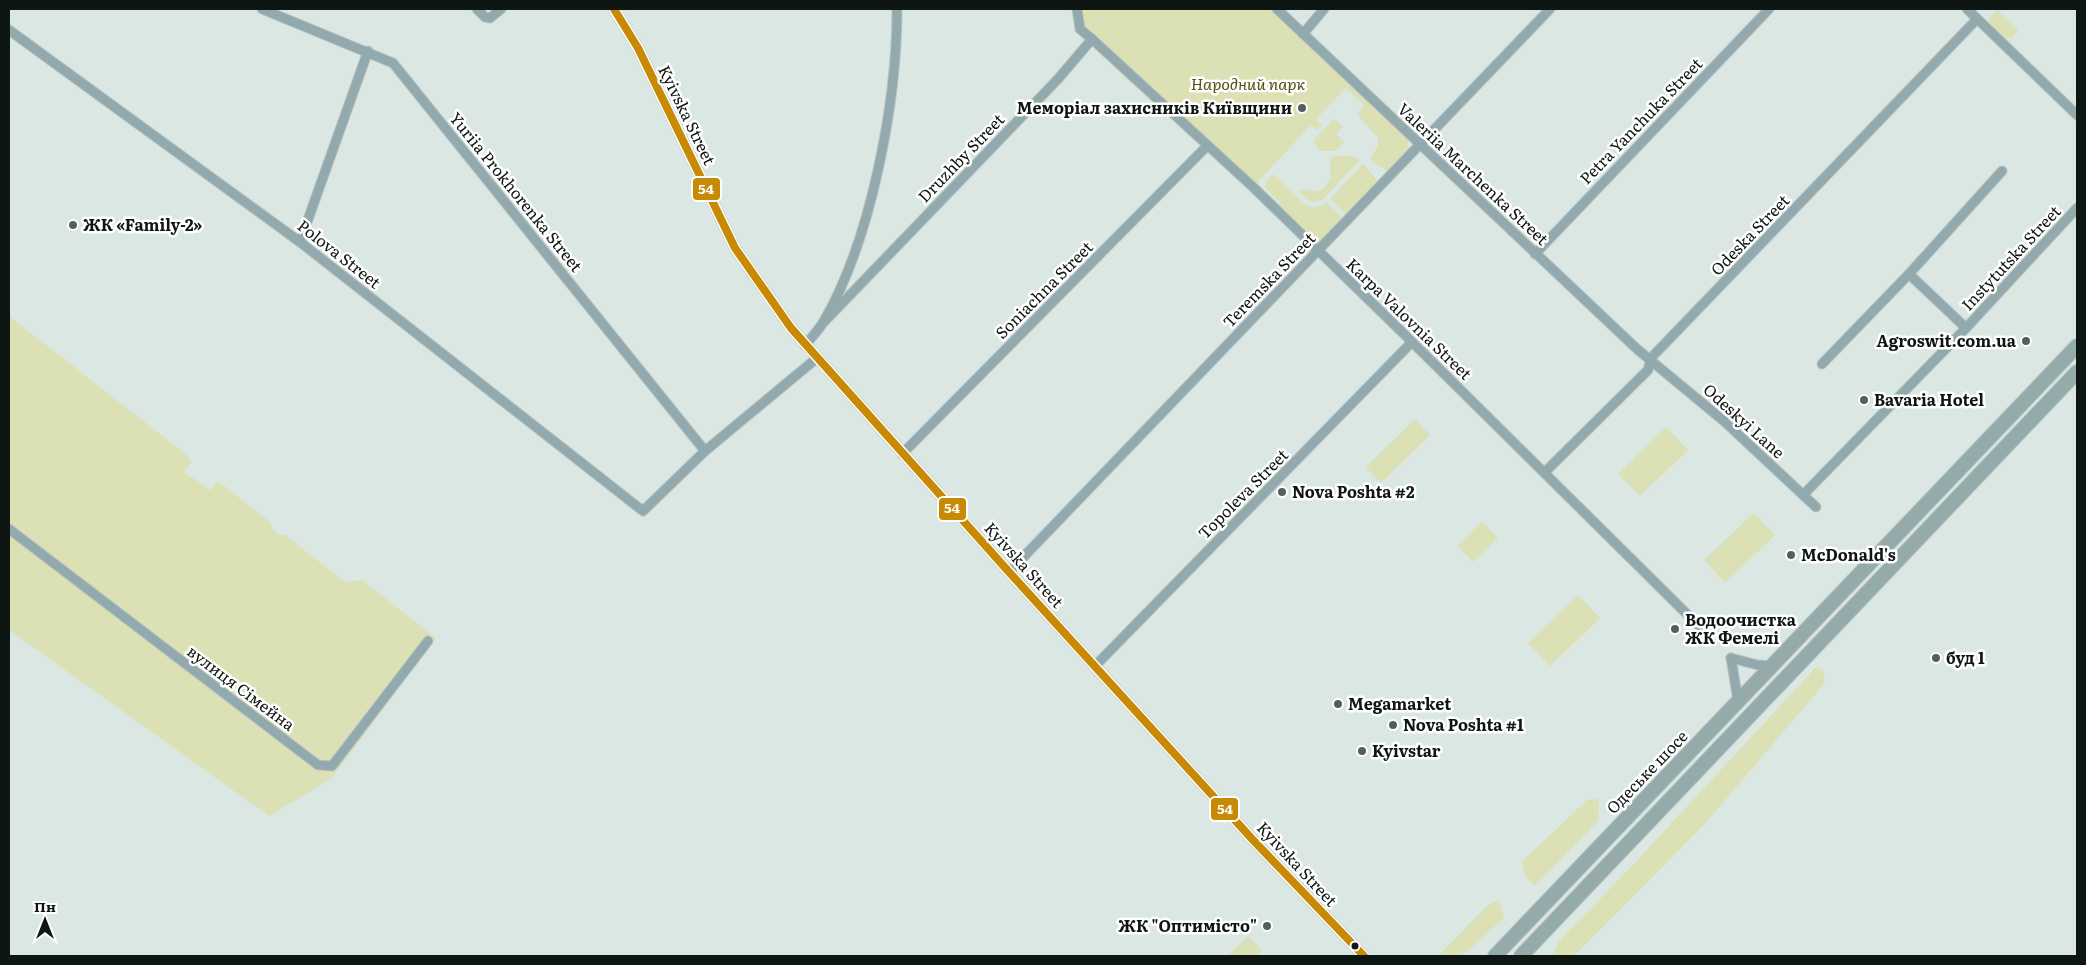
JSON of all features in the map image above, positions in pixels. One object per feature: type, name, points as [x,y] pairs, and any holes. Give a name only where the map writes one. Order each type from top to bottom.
[{"type":"highway","name":"Одеське шосе","points":[[1495,956],[2077,346]]},
{"type":"highway","points":[[1521,956],[2077,372]]},
{"type":"street","name":"Yuriia Prokhorenka Street","points":[[262,9],[368,51],[393,63],[705,452]]},
{"type":"street","points":[[477,9],[485,17],[490,18],[502,9]]},
{"type":"street","name":"Kyivska Street","points":[[614,9],[638,48],[735,248],[805,345],[1253,840],[1364,956]]},
{"type":"street","points":[[805,345],[824,322],[854,255],[869,207],[887,116],[897,34],[897,9]]},
{"type":"street","points":[[1077,9],[1080,29],[1092,40]]},
{"type":"street","name":"Valeriia Marchenka Street","points":[[1276,9],[1418,145],[1637,349],[1651,358]]},
{"type":"street","points":[[1303,34],[1324,9]]},
{"type":"street","name":"Teremska Street","points":[[1009,572],[1550,9]]},
{"type":"street","name":"Petra Yanchuka Street","points":[[1535,254],[1769,9]]},
{"type":"street","points":[[1967,9],[2077,115]]},
{"type":"street","name":"Odeska Street","points":[[1545,472],[1648,370],[1651,358],[1978,19]]},
{"type":"street","name":"Polova Street","points":[[9,30],[300,242],[643,511],[705,452]]},
{"type":"street","name":"Druzhby Street","points":[[824,322],[1058,80],[1092,40]]},
{"type":"street","name":"Karpa Valovnia Street","points":[[1092,40],[1207,146],[1412,342],[1699,626]]},
{"type":"street","points":[[300,242],[368,51]]},
{"type":"street","name":"Soniachna Street","points":[[902,454],[1207,146]]},
{"type":"street","points":[[1822,364],[1909,274],[2002,171]]},
{"type":"street","name":"Instytutska Street","points":[[1803,496],[1966,328],[2077,208]]},
{"type":"street","name":"Instytutska Street","points":[[1909,274],[1966,328]]},
{"type":"street","name":"Topoleva Street","points":[[1095,666],[1412,342]]},
{"type":"street","points":[[705,452],[817,358]]},
{"type":"street","name":"Odeskyi Lane","points":[[1651,358],[1725,422],[1816,507]]},
{"type":"street","name":"вулиця Сімейна","points":[[9,529],[318,765],[332,766],[428,641]]},
{"type":"street","points":[[1738,701],[1731,658],[1752,664],[1773,666]]},
{"type":"green space","name":"Народний парк","points":[[1081,9],[1271,9],[1408,140],[1409,147],[1388,171],[1373,163],[1371,157],[1378,146],[1378,138],[1359,117],[1358,113],[1364,105],[1346,88],[1316,119],[1322,126],[1317,129],[1310,126],[1255,185],[1085,25]]},
{"type":"green space","points":[[1997,10],[2018,30],[2011,38],[2004,38],[1989,23],[1990,18]]},
{"type":"green space","points":[[1334,118],[1343,127],[1336,134],[1344,142],[1336,151],[1320,151],[1313,141]]},
{"type":"green space","points":[[1332,156],[1354,156],[1360,160],[1323,199],[1315,202],[1309,200],[1298,191],[1318,191],[1325,187],[1330,180]]},
{"type":"green space","points":[[1363,164],[1378,181],[1347,215],[1330,199]]},
{"type":"green space","points":[[1273,174],[1304,204],[1314,208],[1327,203],[1343,218],[1321,243],[1318,244],[1278,208],[1280,202],[1265,188],[1266,182]]},
{"type":"green space","points":[[9,316],[188,456],[191,463],[184,472],[210,490],[218,481],[271,523],[272,529],[279,535],[285,535],[345,582],[362,580],[436,638],[332,778],[269,816],[9,630]]},
{"type":"green space","points":[[1415,419],[1430,435],[1381,483],[1366,467]]},
{"type":"green space","points":[[1666,427],[1688,450],[1640,496],[1618,474]]},
{"type":"green space","points":[[1754,513],[1775,535],[1725,583],[1704,560]]},
{"type":"green space","points":[[1482,522],[1498,538],[1473,562],[1457,546]]},
{"type":"green space","points":[[1578,595],[1600,618],[1550,666],[1528,643]]},
{"type":"green space","points":[[1815,668],[1823,669],[1825,683],[1702,827],[1574,956],[1552,956],[1559,941],[1633,865]]},
{"type":"green space","points":[[1599,799],[1598,821],[1535,886],[1525,877],[1522,862],[1587,800]]},
{"type":"green space","points":[[1499,900],[1504,918],[1462,956],[1438,956],[1487,906]]},
{"type":"green space","points":[[1248,936],[1262,950],[1256,956],[1228,956]]},
{"type":"transit line","name":"54","points":[[614,9],[638,48],[735,248],[791,328],[1009,572],[1253,840],[1364,956]]},
{"type":"place","name":"Меморіал захисників Київщини","points":[[1302,108]]},
{"type":"place","name":"ЖК «Family-2»","points":[[73,225]]},
{"type":"place","name":"Agroswit.com.ua","points":[[2026,341]]},
{"type":"place","name":"Bavaria Hotel","points":[[1864,400]]},
{"type":"place","name":"Nova Poshta #2","points":[[1282,492]]},
{"type":"place","name":"McDonald's","points":[[1791,555]]},
{"type":"place","name":"Водоочистка ЖК Фемелі","points":[[1675,629]]},
{"type":"place","name":"буд 1","points":[[1936,658]]},
{"type":"place","name":"Megamarket","points":[[1338,704]]},
{"type":"place","name":"Nova Poshta #1","points":[[1393,725]]},
{"type":"place","name":"Kyivstar","points":[[1362,751]]},
{"type":"place","name":"ЖК \"Оптимісто\"","points":[[1267,926]]}]
